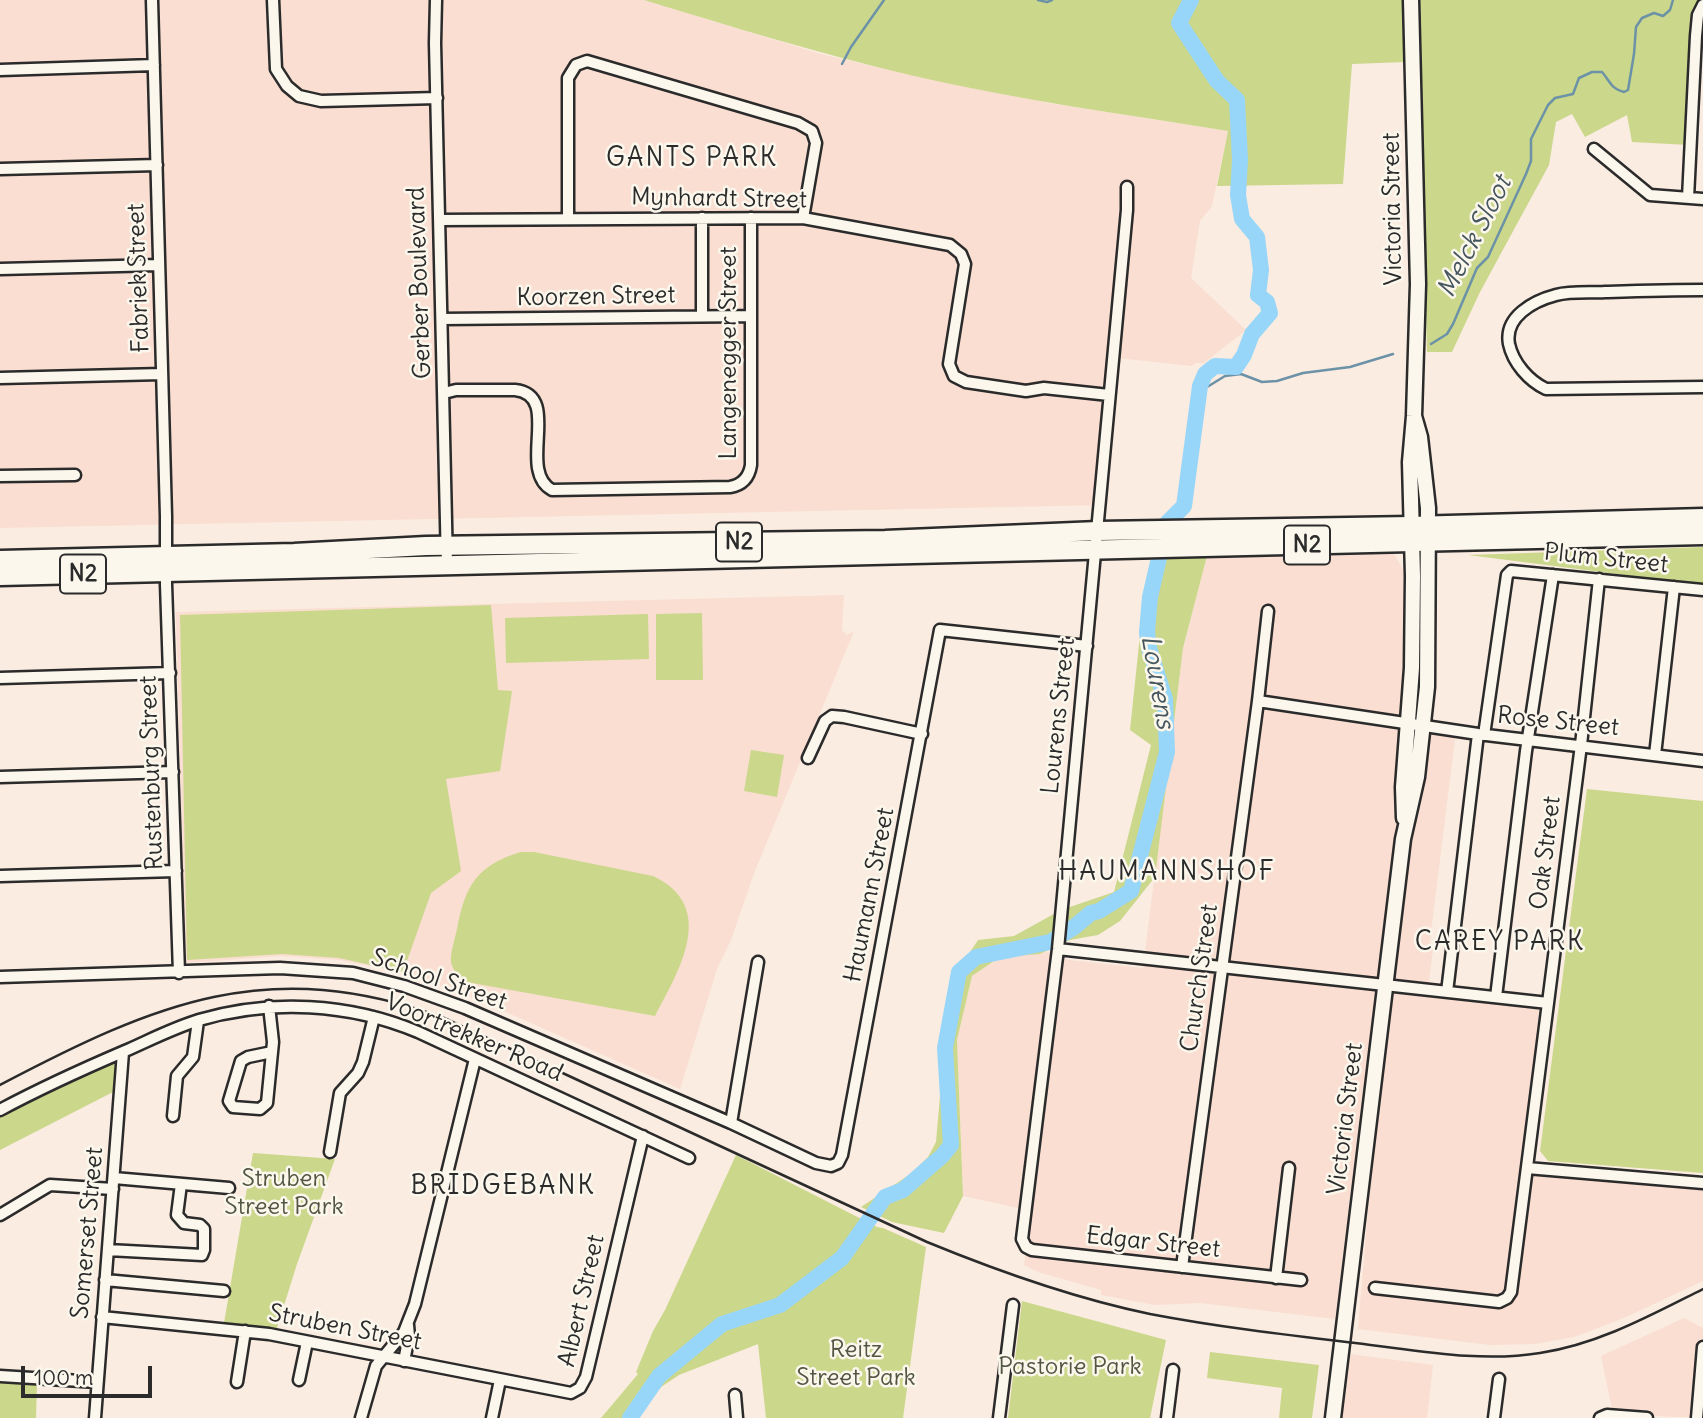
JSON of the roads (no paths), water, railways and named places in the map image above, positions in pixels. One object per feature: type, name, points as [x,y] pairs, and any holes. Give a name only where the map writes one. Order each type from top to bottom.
[{"type":"highway","name":"N2","points":[[1420,534],[1703,518]]},
{"type":"highway","name":"N2","points":[[0,576],[294,553],[447,547],[871,540],[1098,531],[1160,530],[1203,538],[1420,534],[1703,535]]},
{"type":"highway","name":"N2","points":[[0,560],[166,564],[447,565],[1155,549],[1203,538]]},
{"type":"main road","name":"Victoria Street","points":[[1333,1418],[1405,827],[1415,790],[1424,727],[1427,663],[1420,534],[1410,462],[1414,416],[1418,257],[1411,0]]},
{"type":"main road","name":"Victoria Street","points":[[1405,827],[1404,787],[1420,534]]},
{"type":"street","name":"Fabriek Street","points":[[152,0],[166,564]]},
{"type":"street","points":[[273,0],[276,69],[287,86],[299,96],[321,101],[437,98]]},
{"type":"street","name":"Gerber Boulevard","points":[[436,0],[447,565]]},
{"type":"street","points":[[1688,198],[1696,36],[1698,15],[1703,5]]},
{"type":"street","points":[[568,219],[568,78],[576,65],[587,61],[798,123],[810,129],[816,143],[803,218]]},
{"type":"street","points":[[0,70],[154,65]]},
{"type":"street","points":[[1594,149],[1647,194],[1656,197],[1703,199]]},
{"type":"street","points":[[0,169],[157,165]]},
{"type":"street","name":"Lourens Street","points":[[1026,1247],[1022,1239],[1062,909],[1127,210],[1126,187]]},
{"type":"street","points":[[702,218],[702,316]]},
{"type":"street","name":"Langenegger Street","points":[[444,393],[456,390],[515,390],[532,396],[537,408],[537,472],[543,484],[552,490],[734,486],[744,481],[750,470],[751,218]]},
{"type":"street","name":"Mynhardt Street","points":[[440,220],[803,218],[950,245],[958,250],[965,264],[949,364],[951,373],[962,381],[1026,391],[1044,388],[1109,395]]},
{"type":"street","points":[[0,269],[159,265]]},
{"type":"street","points":[[1703,290],[1555,295],[1520,313],[1509,326],[1508,337],[1517,364],[1533,380],[1553,391],[1703,387]]},
{"type":"street","name":"Koorzen Street","points":[[442,319],[751,316]]},
{"type":"street","points":[[0,378],[162,374]]},
{"type":"street","points":[[0,476],[75,475]]},
{"type":"street","name":"Rustenburg Street","points":[[166,564],[179,973]]},
{"type":"street","name":"Plum Street","points":[[1481,735],[1507,575],[1511,571],[1703,590]]},
{"type":"street","points":[[1496,997],[1528,739],[1553,575]]},
{"type":"street","name":"Oak Street","points":[[1375,1288],[1499,1302],[1511,1292],[1581,745],[1599,579]]},
{"type":"street","points":[[1655,755],[1674,587]]},
{"type":"street","name":"Church Street","points":[[1182,1267],[1268,611]]},
{"type":"street","name":"Haumann Street","points":[[835,1165],[840,1160],[844,1144],[940,631],[1087,646]]},
{"type":"street","points":[[0,678],[170,673]]},
{"type":"street","name":"Rose Street","points":[[1258,701],[1481,735],[1703,761]]},
{"type":"street","points":[[808,758],[825,721],[832,716],[922,734]]},
{"type":"street","points":[[1447,992],[1481,735]]},
{"type":"street","points":[[0,777],[173,772]]},
{"type":"street","points":[[0,876],[176,871]]},
{"type":"street","points":[[1058,945],[1222,968],[1548,1003]]},
{"type":"street","points":[[730,1123],[758,962]]},
{"type":"street","name":"School Street","points":[[0,977],[304,968],[353,973],[404,986],[490,1018],[825,1167],[835,1165]]},
{"type":"street","points":[[269,1006],[272,1052],[265,1106],[260,1109],[233,1107],[229,1101],[242,1061],[248,1057],[272,1052]]},
{"type":"street","name":"Voortrekker Road","points":[[0,1111],[93,1063],[198,1021],[269,1006],[346,1010],[392,1021],[689,1158]]},
{"type":"street","points":[[330,1152],[340,1093],[358,1073],[363,1062],[374,1017]]},
{"type":"street","points":[[173,1116],[177,1076],[194,1057],[198,1021]]},
{"type":"street","name":"Somerset Street","points":[[95,1418],[123,1052]]},
{"type":"street","points":[[404,1361],[409,1336],[408,1325],[475,1059]]},
{"type":"street","name":"Albert Street","points":[[577,1391],[586,1377],[643,1136]]},
{"type":"street","points":[[1276,1278],[1289,1168]]},
{"type":"street","points":[[1527,1168],[1703,1182]]},
{"type":"street","points":[[108,1250],[202,1255],[205,1235],[203,1226],[184,1223],[177,1215],[181,1184]]},
{"type":"street","points":[[0,1215],[50,1185],[181,1184],[229,1188]]},
{"type":"street","name":"Edgar Street","points":[[1026,1247],[1032,1250],[1301,1280]]},
{"type":"street","points":[[105,1280],[224,1291]]},
{"type":"street","points":[[999,1418],[1013,1305]]},
{"type":"street","name":"Struben Street","points":[[102,1317],[245,1331],[499,1380],[571,1393],[577,1391]]},
{"type":"street","points":[[360,1418],[376,1366],[408,1325]]},
{"type":"street","points":[[237,1382],[245,1331]]},
{"type":"street","points":[[299,1380],[307,1342]]},
{"type":"street","points":[[1697,1418],[1703,1347]]},
{"type":"street","points":[[1167,1418],[1173,1370]]},
{"type":"street","points":[[0,1376],[97,1382]]},
{"type":"street","points":[[1494,1418],[1499,1379]]},
{"type":"street","points":[[492,1418],[499,1380]]},
{"type":"street","points":[[735,1395],[737,1418]]},
{"type":"street","points":[[1600,1418],[1607,1415],[1647,1418]]},
{"type":"waterway","points":[[842,64],[884,0]]},
{"type":"waterway","points":[[1038,0],[1052,0]]},
{"type":"waterway","name":"Lourens","points":[[630,1418],[659,1376],[722,1324],[780,1305],[842,1258],[885,1197],[903,1190],[951,1145],[945,1048],[959,972],[976,957],[1050,942],[1091,913],[1099,911],[1131,891],[1167,752],[1165,699],[1149,648],[1147,632],[1150,597],[1167,523],[1184,506],[1200,386],[1205,374],[1215,366],[1236,367],[1252,334],[1270,313],[1267,302],[1258,295],[1261,270],[1257,237],[1242,219],[1238,195],[1240,160],[1237,100],[1217,81],[1179,23],[1191,0]]},
{"type":"waterway","name":"Melck Sloot","points":[[1431,344],[1447,334],[1477,268],[1488,257],[1526,174],[1531,161],[1531,139],[1548,105],[1555,98],[1573,94],[1579,78],[1592,72],[1602,72],[1616,89],[1624,92],[1628,90],[1636,27],[1642,18],[1654,13],[1663,16],[1670,10],[1673,0]]},
{"type":"waterway","name":"Melck Sloot","points":[[1199,392],[1225,376],[1241,374],[1262,382],[1277,381],[1303,373],[1350,367],[1393,354]]},
{"type":"railway","points":[[0,1085],[111,1031],[163,1011],[215,997],[268,989],[323,990],[381,999],[444,1018],[927,1242],[1037,1283],[1150,1314],[1424,1352],[1517,1356],[1562,1349],[1604,1336],[1703,1289]]},
{"type":"district","name":"GANTS PARK","points":[[692,159]]},
{"type":"district","name":"HAUMANNSHOF","points":[[1167,873]]},
{"type":"district","name":"CAREY PARK","points":[[1500,943]]},
{"type":"district","name":"BRIDGEBANK","points":[[503,1187]]},
{"type":"park label","name":"Struben Street Park","points":[[284,1193]]},
{"type":"park label","name":"Reitz Street Park","points":[[856,1364]]},
{"type":"park label","name":"Pastorie Park","points":[[1070,1367]]}]
